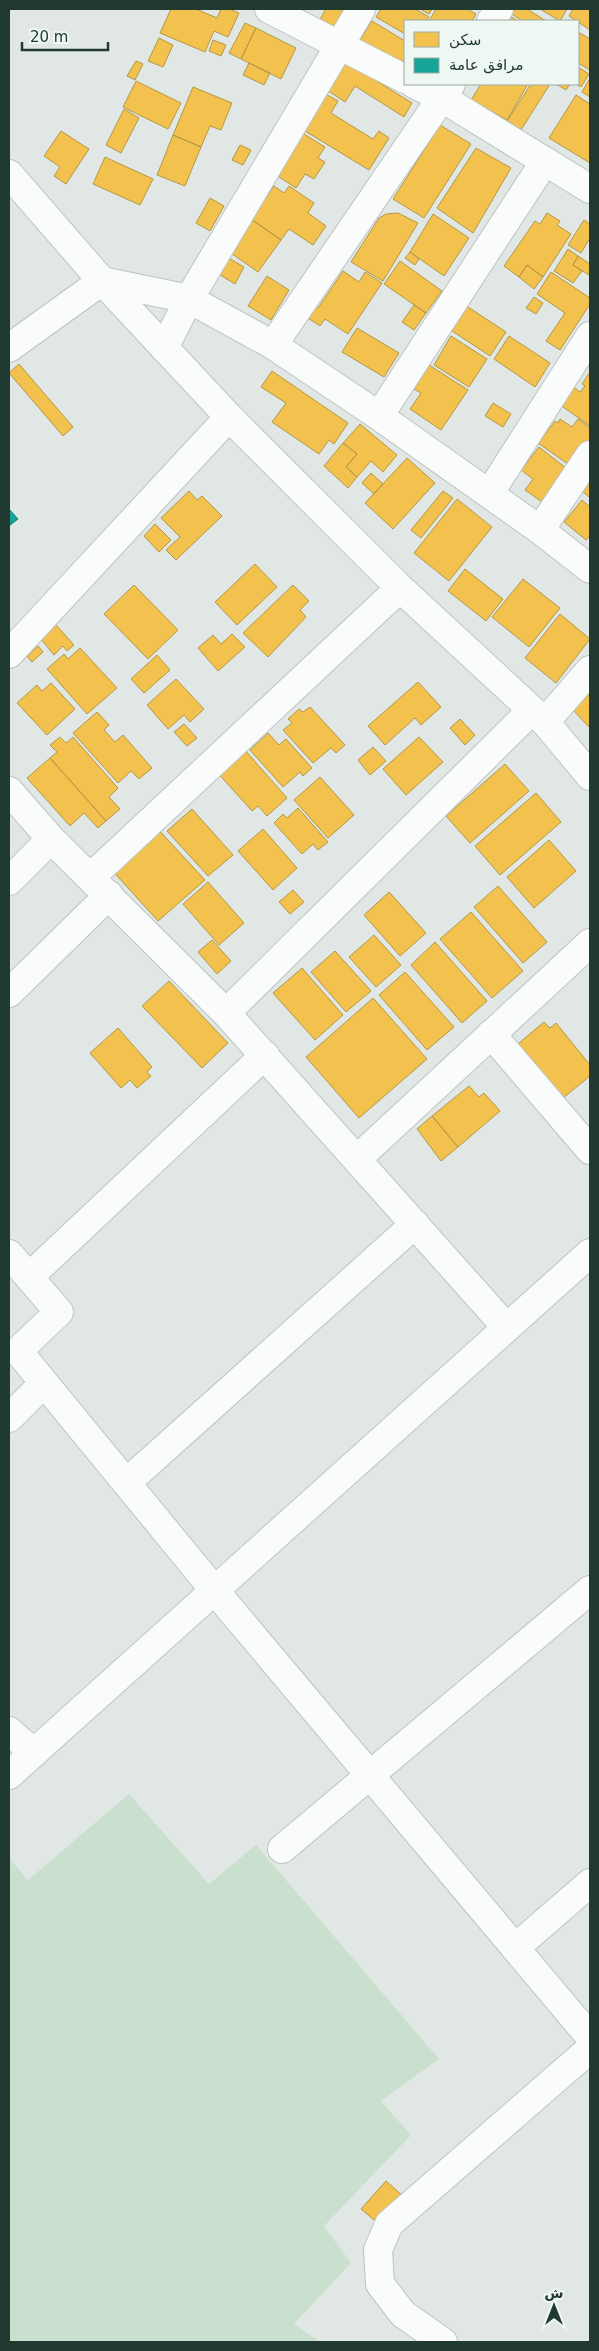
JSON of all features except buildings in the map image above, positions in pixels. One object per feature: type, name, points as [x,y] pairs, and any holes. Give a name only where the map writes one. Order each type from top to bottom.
[{"type":"street","points":[[269,9],[404,79]]},
{"type":"street","points":[[164,348],[188,299],[361,9]]},
{"type":"street","points":[[492,20],[499,9]]},
{"type":"street","points":[[419,85],[447,91],[545,161],[590,189]]},
{"type":"street","points":[[273,345],[447,91]]},
{"type":"street","points":[[378,416],[545,161]]},
{"type":"street","points":[[9,174],[102,281],[229,417],[400,588],[538,717],[590,776]]},
{"type":"street","points":[[9,348],[102,281],[188,299],[273,345],[540,530],[590,570]]},
{"type":"street","points":[[489,494],[590,336]]},
{"type":"street","points":[[9,654],[229,417]]},
{"type":"street","points":[[540,530],[590,455]]},
{"type":"street","points":[[9,993],[100,886],[400,588]]},
{"type":"street","points":[[226,1013],[590,670]]},
{"type":"street","points":[[9,790],[51,839],[226,1013],[265,1055],[506,1328]]},
{"type":"street","points":[[9,881],[51,839]]},
{"type":"street","points":[[358,1159],[590,943]]},
{"type":"street","points":[[491,1034],[590,1150]]},
{"type":"street","points":[[29,1277],[265,1055]]},
{"type":"street","points":[[126,1483],[415,1224]]},
{"type":"street","points":[[9,1775],[590,1253]]},
{"type":"street","points":[[9,1254],[59,1312],[18,1351],[215,1591],[590,2036]]},
{"type":"street","points":[[9,1418],[44,1384]]},
{"type":"street","points":[[282,1849],[590,1590]]},
{"type":"street","points":[[9,1731],[34,1753]]},
{"type":"street","points":[[515,1948],[590,1883]]},
{"type":"street","points":[[442,2342],[403,2314],[380,2284],[378,2250],[390,2224],[590,2050]]},
{"type":"green space","points":[[129,1794],[209,1884],[256,1845],[439,2059],[381,2101],[411,2135],[324,2226],[351,2263],[294,2324],[320,2342],[9,2342],[9,1858],[28,1880]]}]
